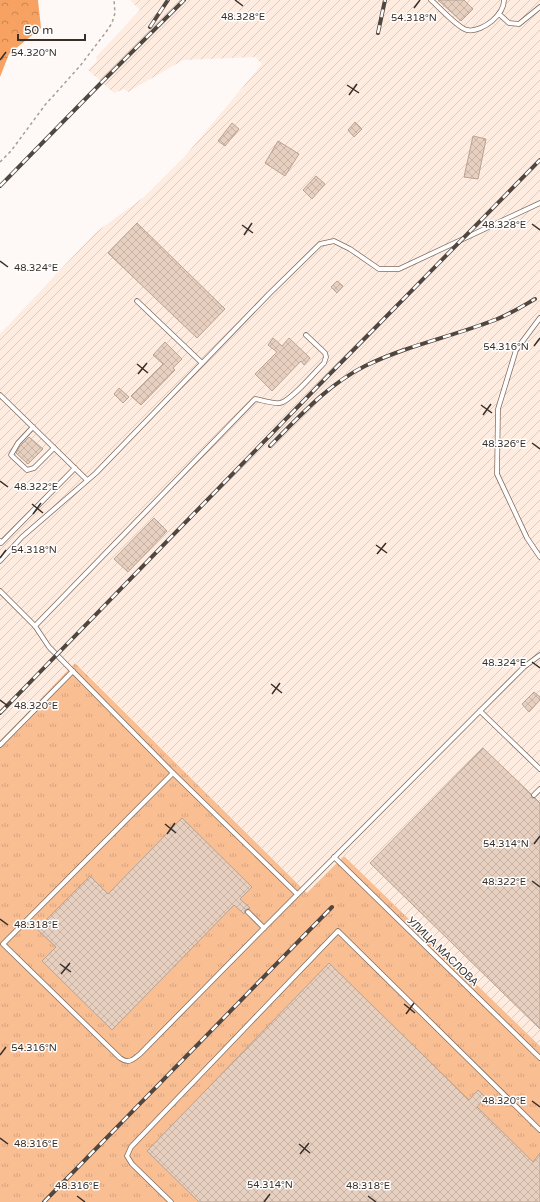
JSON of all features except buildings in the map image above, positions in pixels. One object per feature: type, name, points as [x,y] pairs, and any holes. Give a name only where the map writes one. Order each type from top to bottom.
[{"type":"lane","points":[[431,0],[457,24],[466,30],[476,30],[491,22],[499,14],[504,5],[504,0]]},
{"type":"lane","points":[[499,14],[509,23],[519,24],[540,7]]},
{"type":"lane","points":[[0,561],[22,537],[96,473],[269,294],[320,244],[334,241],[350,249],[379,269],[399,269],[540,203]]},
{"type":"lane","points":[[137,301],[202,363]]},
{"type":"lane","points":[[540,318],[516,350],[498,409],[497,474],[527,538],[540,557]]},
{"type":"lane","points":[[35,626],[255,399],[279,404],[284,402],[291,397],[324,363],[326,357],[325,353],[306,335]]},
{"type":"lane","points":[[0,395],[87,480]]},
{"type":"lane","points":[[33,427],[18,442],[11,455],[27,470],[34,468],[54,448]]},
{"type":"lane","points":[[0,543],[75,468]]},
{"type":"lane","points":[[0,591],[35,626],[49,647],[173,774],[297,894]]},
{"type":"lane","points":[[173,774],[3,944],[124,1061],[134,1059],[140,1054],[297,894],[524,667],[540,655]]},
{"type":"lane","points":[[0,746],[73,671]]},
{"type":"lane","points":[[480,711],[540,769]]},
{"type":"lane","points":[[534,795],[540,789]]},
{"type":"lane","name":"УЛИЦА МАСЛОВА","points":[[334,858],[540,1058]]},
{"type":"lane","points":[[248,912],[264,928]]},
{"type":"lane","points":[[171,1202],[132,1164],[127,1156],[131,1147],[338,931],[540,1130]]},
{"type":"path","points":[[0,162],[11,151],[45,105],[80,66],[106,32],[112,23],[115,13],[114,0]]},
{"type":"shaded area","points":[[130,0],[540,0],[540,1046],[344,856],[307,893],[76,663],[0,740],[0,334],[95,233],[144,197],[186,155],[262,64],[255,57],[183,60],[128,92],[124,89],[114,93],[88,70],[97,61],[96,57],[140,10]]},
{"type":"green space","points":[[0,0],[38,0],[41,28],[9,54],[0,77]]},
{"type":"green space","points":[[75,663],[307,893],[344,856],[540,1046],[540,1202],[0,1202],[0,741]]},
{"type":"railway","points":[[150,27],[168,0]]},
{"type":"railway","points":[[0,186],[184,0]]},
{"type":"railway","points":[[378,33],[385,0]]},
{"type":"railway","points":[[0,713],[540,160]]},
{"type":"railway","points":[[270,446],[314,402],[338,382],[365,366],[412,347],[498,319],[535,299]]},
{"type":"railway","points":[[44,1202],[332,907]]}]
